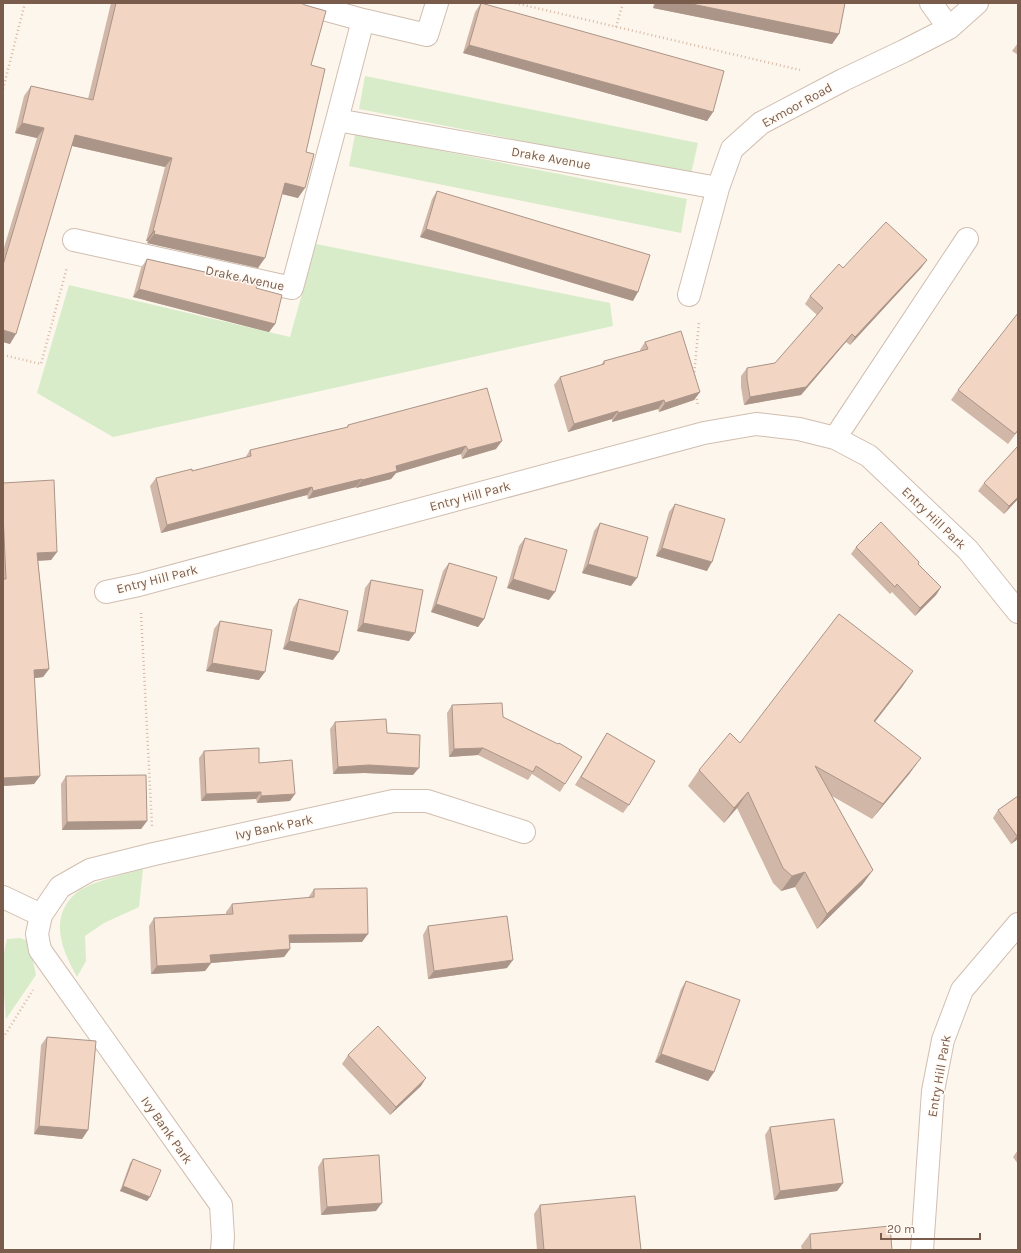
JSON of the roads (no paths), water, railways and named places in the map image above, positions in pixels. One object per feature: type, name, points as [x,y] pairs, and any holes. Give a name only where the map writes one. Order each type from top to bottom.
[{"type":"street","points":[[301,3],[427,36],[438,3]]},
{"type":"street","points":[[931,3],[949,28]]},
{"type":"street","name":"Exmoor Road","points":[[689,295],[718,188],[732,149],[761,124],[843,80],[949,28],[977,3]]},
{"type":"street","name":"Drake Avenue","points":[[74,240],[292,288],[363,20]]},
{"type":"street","name":"Drake Avenue","points":[[337,120],[718,188]]},
{"type":"street","points":[[835,438],[967,239]]},
{"type":"street","name":"Entry Hill Park","points":[[106,592],[139,585],[704,433],[756,424],[799,429],[835,438],[869,456],[968,550],[1018,612]]},
{"type":"street","name":"Ivy Bank Park","points":[[222,1250],[223,1237],[221,1205],[40,950],[37,934],[41,915],[60,887],[90,870],[154,854],[393,801],[427,802],[524,832]]},
{"type":"street","points":[[3,897],[41,915]]},
{"type":"street","name":"Entry Hill Park","points":[[922,1250],[933,1091],[943,1040],[962,990],[1018,924]]}]
